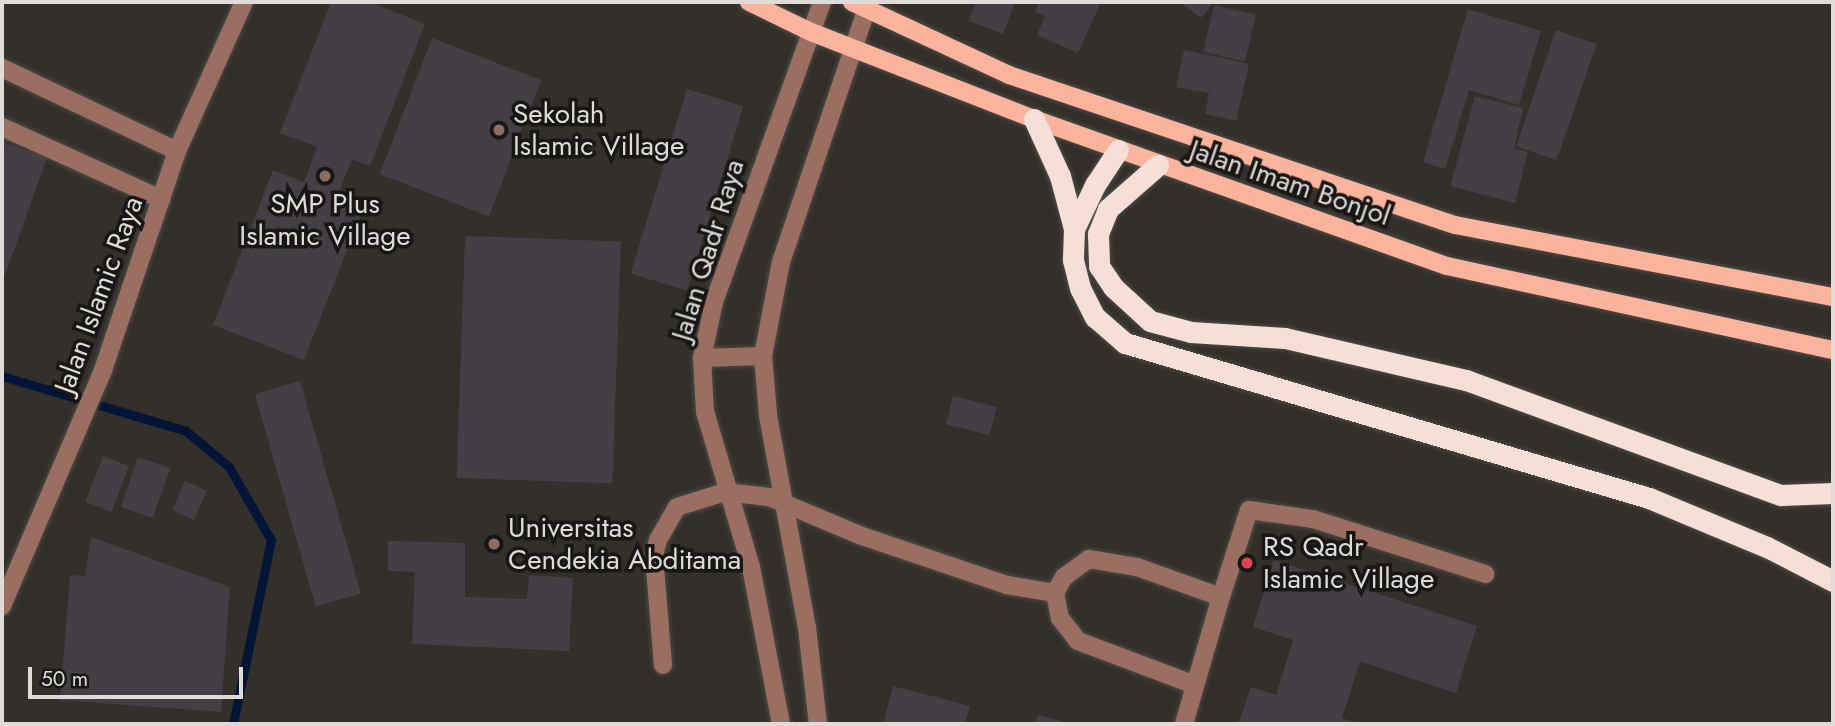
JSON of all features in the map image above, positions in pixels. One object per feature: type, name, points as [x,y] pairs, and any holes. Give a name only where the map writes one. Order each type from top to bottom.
[{"type":"highway","points":[[1034,120],[1060,176],[1074,229],[1073,260],[1080,288],[1095,317],[1125,343],[1648,498],[1767,547],[1833,580]]},
{"type":"highway","points":[[1074,229],[1095,185],[1118,150]]},
{"type":"highway","points":[[1158,165],[1108,209],[1098,234],[1099,266],[1113,287],[1150,321],[1191,332],[1285,338],[1440,373],[1534,403],[1781,495],[1833,493]]},
{"type":"main road","name":"Jalan Imam Bonjol","points":[[749,2],[810,32],[1034,120],[1447,266],[1833,350]]},
{"type":"main road","name":"Jalan Imam Bonjol","points":[[860,5],[1009,75],[1455,225],[1833,297]]},
{"type":"street","name":"Jalan Islamic Raya","points":[[2,606],[103,370],[177,151],[244,2]]},
{"type":"street","name":"Jalan Qadr Raya","points":[[781,724],[751,567],[725,492],[705,412],[702,358],[714,302],[822,2]]},
{"type":"street","points":[[818,724],[807,628],[783,503],[763,356],[781,262],[850,48],[860,5]]},
{"type":"street","points":[[2,68],[177,151]]},
{"type":"street","points":[[2,127],[161,199]]},
{"type":"street","points":[[702,358],[763,356]]},
{"type":"street","points":[[663,665],[654,555],[658,540],[677,507],[725,492],[751,493],[783,503],[862,536],[1007,585],[1055,593]]},
{"type":"street","points":[[1184,724],[1250,510],[1313,519],[1485,574]]},
{"type":"street","points":[[1195,685],[1078,641],[1060,618],[1055,593],[1064,577],[1089,559],[1137,567],[1221,597]]},
{"type":"building","name":"SMP Plus Islamic Village","points":[[331,2],[369,2],[425,24],[370,166],[352,159],[337,197],[364,207],[304,360],[213,325],[273,170],[304,182],[317,147],[280,133]]},
{"type":"building","points":[[976,2],[1015,2],[1003,34],[969,21]]},
{"type":"building","points":[[1039,2],[1101,2],[1078,53],[1037,35],[1045,16],[1035,12]]},
{"type":"building","points":[[1180,2],[1214,2],[1201,18]]},
{"type":"building","points":[[1214,5],[1256,15],[1245,61],[1203,52]]},
{"type":"building","points":[[1468,9],[1541,31],[1519,105],[1469,90],[1445,169],[1423,162]]},
{"type":"building","points":[[1556,30],[1597,44],[1557,160],[1516,146]]},
{"type":"building","points":[[432,38],[541,80],[489,216],[380,174]]},
{"type":"building","points":[[1184,50],[1249,64],[1236,121],[1205,114],[1209,93],[1176,87]]},
{"type":"building","points":[[687,89],[743,106],[687,291],[631,274]]},
{"type":"building","points":[[1475,96],[1523,108],[1514,149],[1528,152],[1515,203],[1450,186]]},
{"type":"building","points":[[2,142],[47,158],[4,278],[2,277]]},
{"type":"building","points":[[465,236],[621,241],[612,483],[457,478]]},
{"type":"building","points":[[300,381],[361,593],[316,606],[255,394]]},
{"type":"building","points":[[953,396],[997,407],[990,435],[946,424]]},
{"type":"building","points":[[103,456],[129,466],[112,512],[85,502]]},
{"type":"building","points":[[138,457],[170,468],[153,518],[121,507]]},
{"type":"building","points":[[185,481],[207,491],[194,520],[172,510]]},
{"type":"building","points":[[91,537],[230,587],[221,712],[60,700],[70,575],[85,576]]},
{"type":"building","points":[[388,541],[465,543],[465,597],[527,599],[529,575],[573,578],[569,651],[412,644],[415,572],[388,571]]},
{"type":"building","name":"RS Qadr Islamic Village","points":[[1274,560],[1477,626],[1456,693],[1360,661],[1342,718],[1362,724],[1238,724],[1251,687],[1276,695],[1293,640],[1253,627]]},
{"type":"building","points":[[893,686],[970,706],[965,724],[883,724]]},
{"type":"building","points":[[1038,715],[1068,723],[1068,724],[1035,724]]},
{"type":"waterway","points":[[2,376],[186,431],[229,467],[271,540],[233,724]]},
{"type":"place","name":"Sekolah Islamic Village","points":[[499,130]]},
{"type":"place","name":"SMP Plus Islamic Village","points":[[325,176]]},
{"type":"place","name":"Universitas Cendekia Abditama","points":[[494,544]]},
{"type":"place","name":"RS Qadr Islamic Village","points":[[1247,563]]}]
